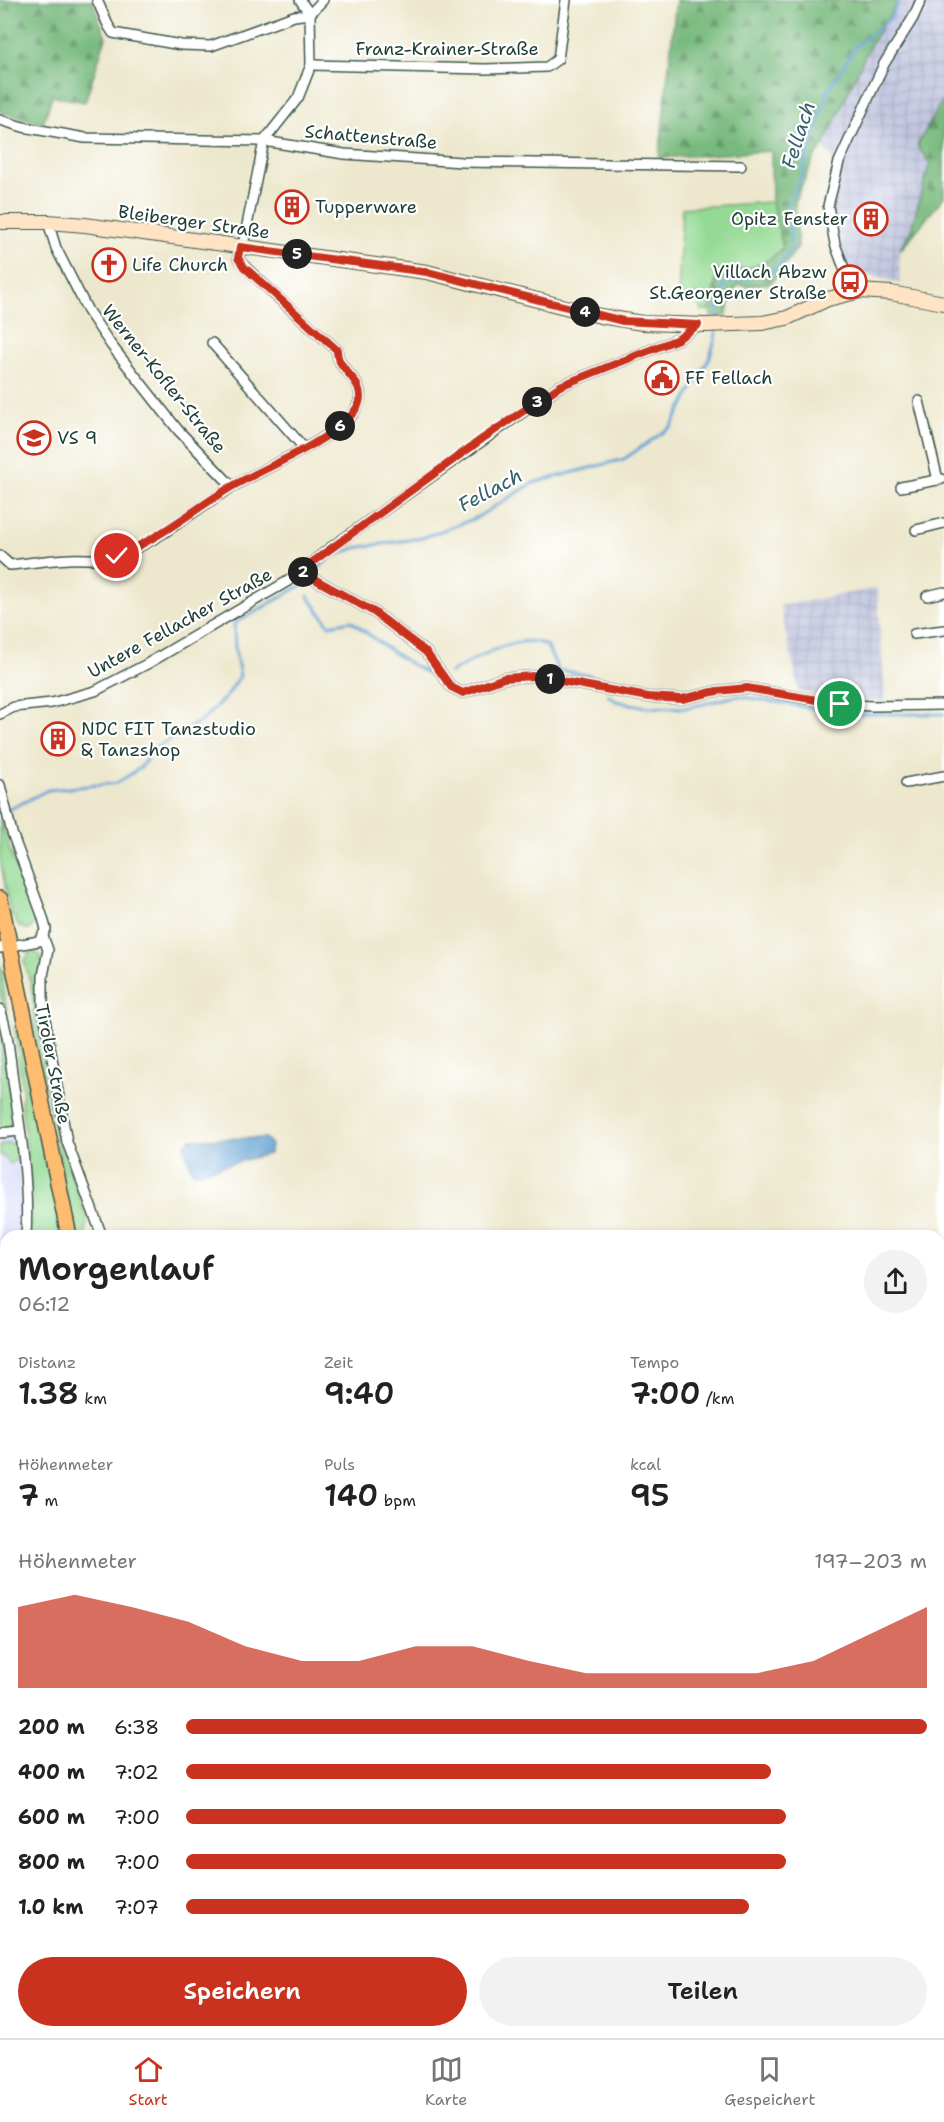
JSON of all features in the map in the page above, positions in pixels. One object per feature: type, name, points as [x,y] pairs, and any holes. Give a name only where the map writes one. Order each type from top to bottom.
[{"type":"main road","name":"Bleiberger Straße","points":[[0,222],[48,222],[123,230],[427,272],[623,321],[702,325],[762,323],[787,318],[828,299],[853,292],[891,293],[944,303]]},
{"type":"main road","name":"Tiroler Straße","points":[[0,899],[5,947],[68,1230]]},
{"type":"street","points":[[97,0],[113,33],[181,45],[211,46],[294,16],[310,14],[323,0]]},
{"type":"street","points":[[0,556],[10,565],[69,559],[103,560],[130,550],[161,534],[230,488],[325,436],[345,422],[356,409],[360,395],[359,389],[339,360],[337,350],[238,258],[244,240],[264,141],[298,98],[311,65],[310,14],[300,0]]},
{"type":"street","name":"Franz-Krainer-Straße","points":[[311,65],[485,69],[547,67],[558,59],[566,0]]},
{"type":"street","points":[[853,292],[835,244],[828,206],[839,162],[884,64],[913,18],[921,0]]},
{"type":"street","name":"Schattenstraße","points":[[0,120],[23,127],[85,138],[264,141],[344,154],[462,162],[741,166]]},
{"type":"street","name":"Werner-Kofler-Straße","points":[[48,222],[56,248],[88,311],[111,345],[178,430],[228,482],[230,488]]},
{"type":"street","name":"Untere Fellacher Straße","points":[[0,714],[15,707],[52,703],[95,691],[200,634],[288,581],[307,575],[482,439],[560,386],[678,339],[702,325]]},
{"type":"street","points":[[212,343],[304,448]]},
{"type":"street","points":[[901,487],[941,479],[919,401]]},
{"type":"street","points":[[916,530],[944,523]]},
{"type":"street","points":[[307,575],[374,612],[426,652],[451,687],[463,693],[504,678],[534,676],[648,697],[682,699],[717,691],[747,688],[840,704],[944,705]]},
{"type":"street","points":[[927,596],[944,592]]},
{"type":"street","points":[[914,634],[944,630]]},
{"type":"street","points":[[906,783],[944,776]]},
{"type":"street","points":[[0,785],[7,817],[46,929],[43,936],[34,943],[5,947]]},
{"type":"street","points":[[43,936],[48,950],[43,976],[43,1008],[67,1142],[100,1230]]},
{"type":"street","points":[[0,1009],[8,1042],[20,1131],[26,1230]]},
{"type":"street","points":[[0,1133],[20,1131]]},
{"type":"shaded area","points":[[899,0],[944,0],[944,97],[917,146],[930,163],[911,229],[899,252],[900,283],[848,270],[826,214],[833,159],[823,147],[869,47]]},
{"type":"shaded area","points":[[877,588],[885,701],[830,699],[799,691],[780,606]]},
{"type":"shaded area","points":[[0,1023],[21,1182],[20,1230],[0,1230]]},
{"type":"green space","points":[[0,0],[92,0],[106,37],[85,102],[52,96],[43,124],[0,112]]},
{"type":"green space","points":[[676,0],[899,0],[869,47],[823,147],[814,158],[795,201],[798,247],[771,283],[738,285],[731,295],[726,316],[711,317],[710,310],[718,271],[754,267],[769,260],[783,247],[772,202],[771,151],[659,158]]},
{"type":"green space","points":[[944,97],[944,197],[899,252],[911,229],[930,163],[917,146]]},
{"type":"green space","points":[[772,202],[783,247],[761,264],[737,270],[718,271],[710,310],[701,311],[700,294],[678,297],[682,208]]},
{"type":"green space","points":[[0,818],[12,857],[36,917],[36,922],[30,929],[20,926],[11,916],[0,860]]},
{"type":"green space","points":[[28,953],[37,953],[41,957],[36,991],[37,1012],[60,1139],[87,1219],[86,1230],[74,1230],[35,1033],[33,1011],[35,1010],[24,961]]},
{"type":"green space","points":[[0,966],[3,970],[7,1013],[0,996]]},
{"type":"green space","points":[[14,1025],[63,1230],[30,1230],[32,1196],[21,1101],[23,1095]]},
{"type":"green space","points":[[1,1030],[13,1118],[11,1127],[0,1132]]},
{"type":"green space","points":[[9,1143],[18,1150],[17,1159],[10,1164],[5,1157],[0,1155],[0,1145]]},
{"type":"water","points":[[265,1138],[271,1145],[269,1154],[199,1172],[191,1169],[184,1146],[190,1139]]},
{"type":"waterway","name":"Fellach","points":[[717,321],[718,307],[725,284],[774,271],[792,248],[788,203],[802,175],[828,90],[856,46],[891,18],[899,0]]},
{"type":"waterway","name":"Fellach","points":[[0,814],[48,790],[117,783],[140,768],[154,749],[201,721],[226,697],[240,676],[235,650],[234,624],[302,585],[330,558],[355,548],[422,538],[476,518],[533,483],[624,459],[671,427],[709,359],[716,328]]},
{"type":"waterway","points":[[308,596],[329,625],[351,621],[404,660],[439,678]]},
{"type":"waterway","points":[[450,673],[497,649],[511,644],[536,642],[547,646],[558,670],[590,675],[594,678]]},
{"type":"waterway","points":[[608,695],[616,701],[646,707],[686,708],[737,696],[848,714],[944,714]]},
{"type":"place","name":"Tupperware","points":[[292,207]]},
{"type":"place","name":"Opitz Fenster","points":[[871,219]]},
{"type":"place","name":"Life Church","points":[[109,265]]},
{"type":"place","name":"Villach Abzw St.Georgener Straße","points":[[850,282]]},
{"type":"place","name":"FF Fellach","points":[[662,378]]},
{"type":"place","name":"VS 9","points":[[34,438]]},
{"type":"place","name":"NDC FIT Tanzstudio & Tanzshop","points":[[58,739]]},
{"type":"route","points":[[117,556],[161,534],[230,488],[315,443],[345,422],[359,402],[359,389],[339,360],[337,350],[244,267],[238,258],[240,247],[427,272],[623,321],[698,325],[678,339],[560,386],[482,439],[300,571],[374,612],[426,652],[451,687],[463,693],[504,678],[534,676],[648,697],[682,699],[717,691],[747,688],[840,704]]}]
